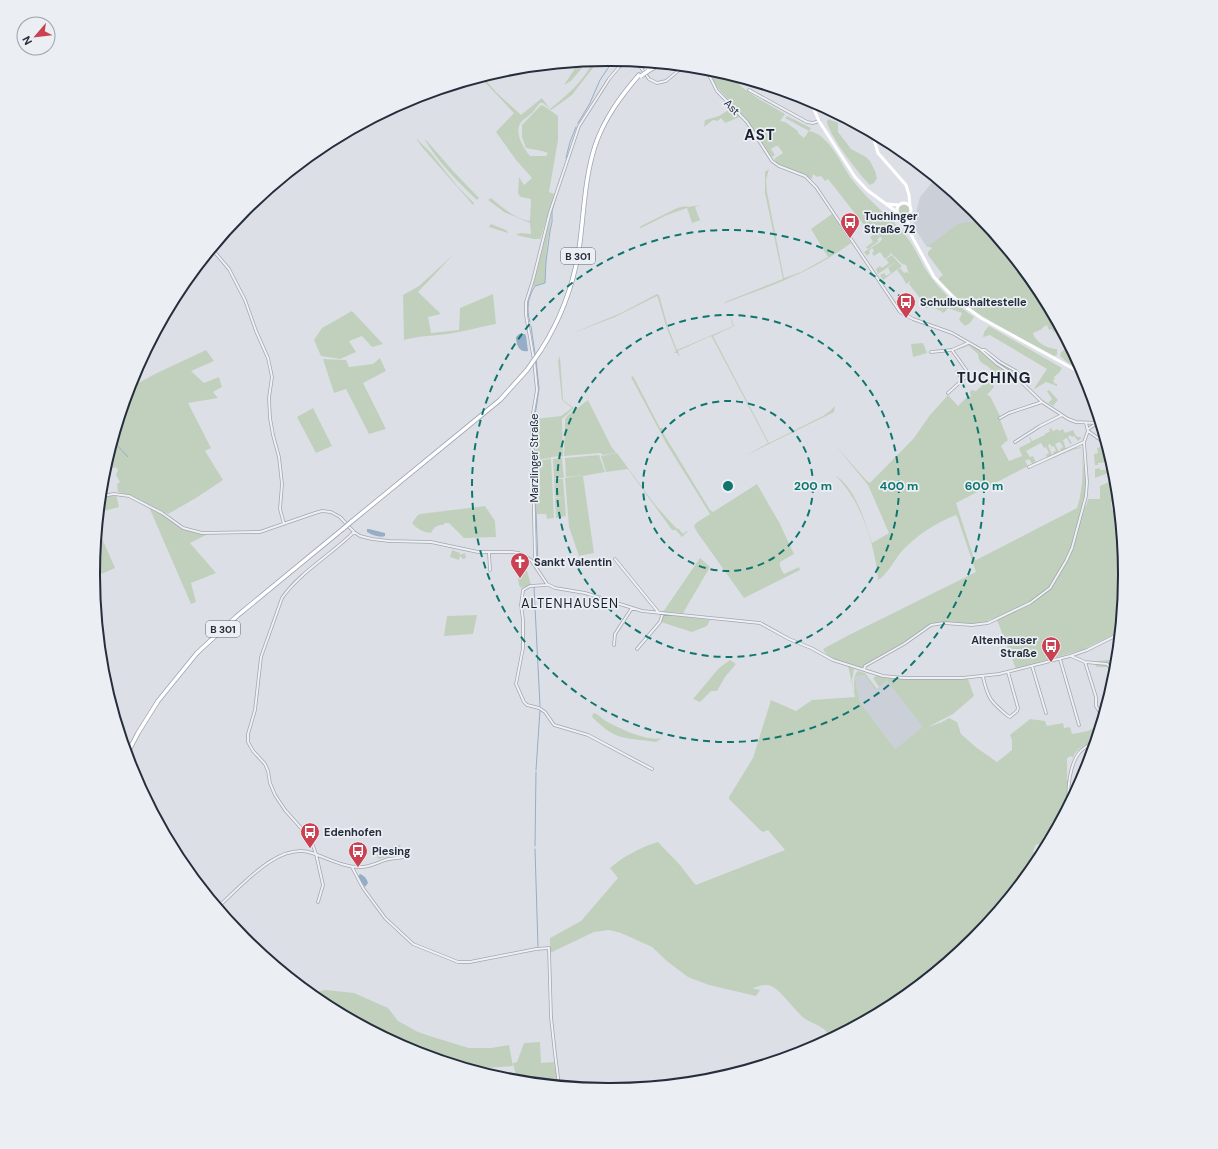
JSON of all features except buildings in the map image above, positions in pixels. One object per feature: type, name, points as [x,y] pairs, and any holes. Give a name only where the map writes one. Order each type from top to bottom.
[{"type":"main road","name":"B 301","points":[[131,747],[158,701],[197,653],[237,616],[491,408],[510,391],[528,370],[542,350],[558,319],[572,282],[580,243],[587,179],[594,148],[608,116],[617,101],[640,75],[652,68]]},
{"type":"main road","points":[[814,109],[819,121],[855,177],[867,190],[901,216],[909,229],[923,259],[943,288],[960,303],[993,325],[1074,369]]},
{"type":"main road","points":[[873,140],[878,153],[904,180],[909,192],[911,211],[907,217],[909,229]]},
{"type":"main road","points":[[884,202],[899,205],[904,203],[909,192]]},
{"type":"main road","points":[[904,203],[910,206]]},
{"type":"main road","points":[[897,212],[899,205]]},
{"type":"main road","points":[[901,216],[907,217]]},
{"type":"street","name":"Marzlinger Straße","points":[[534,563],[532,423],[537,390],[526,310],[526,300],[534,276],[546,226],[579,126],[599,93],[613,74],[621,66]]},
{"type":"street","points":[[640,67],[652,82],[657,83],[666,81],[678,71]]},
{"type":"street","name":"Ast","points":[[710,76],[717,92],[744,118],[772,161],[779,166],[805,176],[812,181],[900,312],[913,319],[952,333],[968,343]]},
{"type":"street","points":[[749,90],[807,122],[812,123],[819,121]]},
{"type":"street","points":[[216,253],[229,269],[245,300],[256,331],[268,358],[272,377],[269,398],[270,418],[272,435],[279,457],[281,470],[282,484],[280,509],[284,524]]},
{"type":"street","points":[[931,352],[952,350],[968,343],[985,350],[1000,362],[1016,370],[1026,382]]},
{"type":"street","points":[[948,393],[969,374],[952,350]]},
{"type":"street","points":[[982,350],[997,364],[1014,375],[1042,402],[1062,415],[1076,422],[1094,422]]},
{"type":"street","points":[[1000,418],[1009,413],[1042,402]]},
{"type":"street","points":[[1015,442],[1040,426],[1062,415]]},
{"type":"street","points":[[1086,423],[1088,430],[1099,438]]},
{"type":"street","points":[[864,670],[865,666],[904,644],[931,625],[944,623],[972,625],[988,623],[1032,602],[1050,588],[1072,548],[1086,496],[1087,482],[1084,442],[1088,430],[1095,423]]},
{"type":"street","points":[[1029,467],[1084,442]]},
{"type":"street","points":[[107,495],[114,494],[129,496],[162,513],[183,528],[195,532],[260,532],[322,511],[331,512],[340,517],[354,532],[367,538],[384,541],[431,542],[469,551],[489,553],[516,552],[534,563],[547,584],[555,588],[585,593],[642,611],[760,623],[833,660],[883,676],[898,678],[983,677],[1070,656],[1087,650],[1113,637]]},
{"type":"street","points":[[318,902],[323,885],[312,843],[285,810],[275,795],[265,764],[253,751],[248,742],[248,734],[255,710],[261,657],[282,598],[301,577],[343,544],[354,532]]},
{"type":"street","points":[[489,553],[490,570]]},
{"type":"street","points":[[615,559],[659,613]]},
{"type":"street","points":[[547,584],[530,586],[522,592],[521,605],[523,620],[523,648],[516,684],[524,702],[527,705],[539,708],[545,712],[554,725],[588,735],[652,769]]},
{"type":"street","points":[[614,645],[615,634],[632,608]]},
{"type":"street","points":[[637,649],[660,622],[663,613]]},
{"type":"street","points":[[1070,656],[1085,662],[1107,664],[1109,667]]},
{"type":"street","points":[[1060,659],[1079,725]]},
{"type":"street","points":[[1085,662],[1096,697],[1096,706],[1099,710]]},
{"type":"street","points":[[1032,666],[1046,713]]},
{"type":"street","points":[[983,677],[989,697],[993,703],[1009,717],[1017,712],[1018,708],[1008,672]]},
{"type":"street","points":[[1070,789],[1072,766],[1082,750],[1088,746]]},
{"type":"street","points":[[222,904],[272,859],[289,852],[310,852],[352,866],[362,867],[394,858],[406,857]]},
{"type":"street","points":[[352,866],[363,888],[386,918],[413,944],[458,962],[470,962],[536,949],[549,948],[551,1017],[554,1054],[558,1080]]},
{"type":"shaded area","points":[[932,182],[969,215],[980,227],[927,247],[913,226],[920,197]]},
{"type":"shaded area","points":[[864,675],[875,690],[887,681],[924,727],[895,749],[860,702],[855,677]]},
{"type":"green space","points":[[594,66],[572,95],[551,110],[543,103],[540,103],[519,125],[518,130],[520,139],[530,156],[546,156],[548,153],[526,148],[522,137],[522,125],[541,105],[558,116],[558,140],[549,192],[554,194],[541,237],[540,239],[534,239],[516,235],[520,233],[531,234],[530,223],[504,212],[488,200],[491,198],[504,209],[519,218],[530,221],[531,199],[521,197],[518,194],[519,177],[524,185],[532,178],[516,160],[496,132],[514,113],[484,81],[486,81],[521,115],[542,98],[550,109],[568,94],[585,75],[589,68]]},
{"type":"green space","points":[[576,67],[583,67],[571,81],[564,85]]},
{"type":"green space","points":[[711,77],[736,82],[759,99],[785,114],[780,121],[785,122],[798,131],[798,133],[804,138],[809,131],[816,133],[823,138],[835,152],[849,176],[860,189],[894,222],[906,236],[928,273],[943,292],[974,317],[970,323],[965,326],[959,320],[962,313],[948,308],[944,313],[935,308],[924,308],[922,306],[923,302],[909,284],[911,281],[906,284],[897,270],[900,268],[904,273],[907,272],[909,274],[906,265],[902,264],[889,251],[891,254],[885,259],[880,252],[874,256],[872,253],[874,251],[872,248],[867,256],[864,252],[880,242],[882,239],[875,231],[865,226],[828,179],[825,181],[821,176],[817,177],[813,174],[812,179],[777,163],[774,159],[783,153],[778,146],[771,149],[775,155],[772,157],[765,149],[747,120],[715,85]]},
{"type":"green space","points":[[732,108],[740,117],[725,123],[721,118],[718,121],[713,120],[704,127],[705,120],[719,116]]},
{"type":"green space","points":[[787,116],[811,128],[809,131],[785,118]]},
{"type":"green space","points":[[828,119],[838,123],[838,132],[851,149],[866,157],[870,161],[877,178],[874,183],[870,185],[859,173],[833,137],[827,122]]},
{"type":"green space","points":[[415,137],[430,152],[458,187],[474,203],[473,205],[422,147]]},
{"type":"green space","points":[[425,140],[479,198],[477,200],[449,172]]},
{"type":"green space","points":[[769,169],[766,180],[767,192],[784,278],[801,272],[828,257],[811,229],[832,214],[851,243],[822,262],[791,278],[725,303],[783,279],[765,193],[765,172]]},
{"type":"green space","points":[[701,205],[695,207],[701,220],[692,223],[687,208],[667,215],[639,229],[641,226],[677,208]]},
{"type":"green space","points":[[902,205],[906,205],[908,206],[908,214],[902,215],[899,212],[899,208]]},
{"type":"green space","points":[[551,214],[546,255],[545,282],[533,286]]},
{"type":"green space","points":[[976,222],[1012,265],[1032,292],[1055,331],[1053,332],[1052,329],[1049,330],[1047,325],[1033,333],[1034,336],[1042,344],[1050,348],[1057,349],[1057,355],[1054,356],[1008,332],[978,314],[964,304],[939,280],[939,278],[943,275],[928,255],[928,252],[932,248],[928,246],[958,224]]},
{"type":"green space","points":[[491,224],[506,230],[508,233],[489,227]]},
{"type":"green space","points":[[876,233],[880,237],[877,240],[879,241],[868,249],[866,247],[873,242],[870,237]]},
{"type":"green space","points":[[454,254],[418,292],[441,314],[428,317],[431,333],[459,330],[460,308],[493,294],[496,324],[453,333],[404,340],[403,295],[419,286]]},
{"type":"green space","points":[[892,255],[897,261],[878,274],[876,269],[880,266],[882,268],[889,263],[886,259]]},
{"type":"green space","points":[[897,261],[902,266],[883,280],[880,275],[884,273],[886,276],[891,273],[888,268]]},
{"type":"green space","points":[[657,294],[659,295],[668,327],[677,350],[733,326],[727,309],[734,326],[713,336],[769,443],[823,416],[835,406],[834,412],[747,455],[768,443],[713,339],[711,336],[678,351],[680,357],[677,353],[674,353],[676,351],[666,326],[657,296],[615,317],[568,335],[621,313]]},
{"type":"green space","points":[[352,311],[383,344],[372,347],[362,336],[349,341],[356,352],[340,359],[321,356],[314,340],[322,328]]},
{"type":"green space","points":[[989,326],[1062,368],[1053,380],[1057,386],[1046,382],[1033,390],[1047,369],[990,335],[983,337],[984,332]]},
{"type":"green space","points":[[923,343],[927,353],[913,357],[911,344]]},
{"type":"green space","points":[[969,345],[974,347],[1005,372],[993,385],[994,387],[987,395],[990,396],[1000,416],[999,417],[1008,440],[1001,446],[1009,461],[1022,456],[1019,448],[1031,442],[1029,437],[1032,441],[1045,435],[1051,428],[1053,431],[1063,429],[1065,433],[1073,430],[1076,436],[1082,438],[1078,441],[1074,436],[1072,437],[1070,435],[1068,437],[1072,443],[1070,444],[1067,438],[1063,440],[1066,449],[1061,451],[1060,449],[1063,447],[1060,442],[1055,444],[1059,452],[1054,455],[1053,452],[1056,451],[1054,446],[1052,447],[1050,444],[1048,445],[1052,455],[1047,458],[1046,455],[1049,453],[1046,447],[1044,448],[1041,443],[1026,451],[1030,457],[1033,456],[1036,462],[1032,464],[1029,459],[1025,461],[1028,466],[956,503],[974,559],[976,560],[1077,508],[1081,493],[1082,478],[1081,448],[1072,450],[1033,467],[1074,448],[1081,447],[1086,484],[1082,508],[1086,506],[1088,499],[1100,499],[1100,486],[1109,482],[1108,475],[1113,510],[1118,574],[1114,635],[1082,650],[1016,669],[997,620],[1037,600],[1037,598],[995,619],[988,620],[989,622],[975,624],[932,624],[903,644],[861,668],[840,662],[830,657],[823,649],[976,572],[956,515],[934,526],[914,540],[902,551],[888,571],[878,580],[875,558],[865,523],[855,501],[835,475],[843,481],[859,506],[863,515],[872,543],[889,533],[868,485],[835,445],[870,483],[914,438],[930,415],[948,395],[958,406],[966,398],[971,396],[971,390],[976,391],[986,382],[992,371],[990,368],[981,362],[978,354],[969,346],[956,350]]},
{"type":"green space","points":[[206,350],[214,361],[191,371],[204,383],[219,377],[222,387],[213,392],[218,398],[188,403],[211,448],[205,451],[223,480],[168,514],[132,496],[118,492],[117,484],[120,482],[116,475],[118,470],[116,467],[112,468],[127,411],[138,383]]},
{"type":"green space","points":[[1065,350],[1072,365],[1060,356],[1061,352]]},
{"type":"green space","points":[[985,352],[1014,370],[1026,384],[995,360]]},
{"type":"green space","points":[[560,356],[563,400],[574,408],[562,419],[563,456],[536,460],[535,419],[561,416],[572,408],[562,400],[558,361]]},
{"type":"green space","points":[[380,358],[386,371],[363,383],[386,429],[369,434],[346,389],[334,393],[323,359],[346,360],[349,367],[373,364]]},
{"type":"green space","points":[[633,376],[660,428],[663,428],[662,431],[710,510],[713,512],[757,484],[780,524],[794,554],[780,562],[784,574],[799,567],[800,570],[744,598],[694,526],[710,514],[666,443],[631,377]]},
{"type":"green space","points":[[1049,390],[1058,400],[1053,406],[1048,403],[1052,399],[1047,391]]},
{"type":"green space","points":[[588,400],[616,453],[564,456],[565,419]]},
{"type":"green space","points":[[313,408],[332,446],[316,453],[297,417]]},
{"type":"green space","points":[[1100,445],[1105,462],[1095,465],[1094,454],[1098,453],[1097,448],[1100,447]]},
{"type":"green space","points":[[617,453],[656,506],[683,534],[688,531],[682,537],[676,530],[672,530],[628,469],[606,472],[601,456]]},
{"type":"green space","points":[[599,455],[605,472],[583,476],[594,553],[579,556],[569,527],[565,478],[583,475],[566,477],[565,458]]},
{"type":"green space","points":[[562,458],[564,478],[554,478],[553,459]]},
{"type":"green space","points":[[551,459],[554,518],[547,519],[546,514],[537,514],[536,461]]},
{"type":"green space","points":[[1100,468],[1100,470],[1107,469],[1108,473],[1095,478],[1095,469]]},
{"type":"green space","points":[[554,479],[563,479],[566,516],[556,518],[555,498],[564,497],[555,497]]},
{"type":"green space","points":[[116,494],[119,507],[105,511],[107,496]]},
{"type":"green space","points":[[485,506],[495,521],[496,537],[464,538],[449,523],[437,526],[431,533],[429,533],[423,531],[412,523],[420,514]]},
{"type":"green space","points":[[149,507],[164,514],[184,529],[201,534],[208,534],[190,543],[216,573],[191,583],[196,602],[191,604]]},
{"type":"green space","points":[[102,539],[115,568],[100,575]]},
{"type":"green space","points":[[452,550],[460,553],[460,555],[465,553],[466,558],[463,559],[460,556],[459,560],[450,557]]},
{"type":"green space","points":[[700,558],[710,567],[683,613],[663,612]]},
{"type":"green space","points":[[526,567],[531,585],[521,588],[519,585],[517,571]]},
{"type":"green space","points":[[664,614],[710,620],[707,626],[692,632],[661,622]]},
{"type":"green space","points":[[477,615],[473,634],[444,636],[447,616]]},
{"type":"green space","points":[[730,660],[736,664],[725,677],[717,691],[711,691],[700,702],[693,699],[719,668]]},
{"type":"green space","points":[[1110,660],[1109,667],[1097,667],[1095,665],[1098,661]]},
{"type":"green space","points":[[848,666],[854,669],[852,680],[854,692]]},
{"type":"green space","points":[[858,671],[865,673],[877,689],[875,690],[864,675],[855,677],[860,702],[895,749],[923,727],[887,681],[879,687],[873,678],[876,676],[903,679],[968,679],[974,696],[953,714],[928,727],[949,718],[957,722],[961,734],[977,748],[997,762],[1012,750],[1012,740],[1010,735],[1030,719],[1045,721],[1047,726],[1063,723],[1064,728],[1070,727],[1072,734],[1088,731],[1094,728],[1089,742],[1079,749],[1073,758],[1071,756],[1067,758],[1067,780],[1069,780],[1068,793],[1039,845],[1037,844],[1035,846],[1033,852],[1035,853],[1032,857],[991,910],[969,934],[919,978],[863,1015],[828,1033],[822,1028],[804,1018],[775,988],[771,986],[764,985],[752,988],[760,990],[756,996],[709,985],[688,977],[668,962],[652,947],[621,933],[609,930],[594,932],[550,953],[550,938],[581,921],[618,878],[610,868],[633,852],[645,846],[658,842],[680,865],[696,885],[785,850],[768,830],[763,832],[760,830],[729,799],[753,758],[771,700],[796,711],[812,700],[855,697],[854,678]]},
{"type":"green space","points":[[593,713],[611,724],[633,734],[656,739],[662,738],[656,742],[615,735],[592,717]]},
{"type":"green space","points":[[400,845],[402,853],[378,859],[376,851]]},
{"type":"green space","points":[[326,990],[354,993],[388,1008],[398,1021],[418,1032],[469,1048],[491,1048],[509,1045],[513,1066],[486,1068],[477,1066],[414,1044],[384,1031],[355,1015],[318,991]]},
{"type":"green space","points":[[540,1042],[541,1063],[554,1062],[557,1080],[515,1074],[513,1063],[517,1062],[524,1043]]},
{"type":"water","points":[[519,334],[525,334],[528,351],[522,351],[520,349],[516,337]]},
{"type":"water","points":[[367,529],[385,533],[385,536],[381,537],[374,535],[367,532]]},
{"type":"water","points":[[360,874],[368,882],[365,887],[358,878]]},
{"type":"waterway","points":[[578,123],[590,103],[600,80],[610,66]]},
{"type":"waterway","points":[[566,158],[576,127]]},
{"type":"waterway","points":[[530,322],[528,303],[531,294],[535,286],[545,283],[552,211],[558,190]]},
{"type":"waterway","points":[[531,326],[535,354]]},
{"type":"waterway","points":[[536,359],[539,389],[534,422],[538,564]]},
{"type":"waterway","points":[[117,446],[128,457]]},
{"type":"waterway","points":[[534,587],[540,706]]},
{"type":"waterway","points":[[536,770],[540,710]]},
{"type":"waterway","points":[[535,846],[536,772]]},
{"type":"waterway","points":[[535,849],[538,947]]},
{"type":"place","name":"Tuchinger Straße 72","points":[[850,239]]},
{"type":"place","name":"Schulbushaltestelle","points":[[906,319]]},
{"type":"place","name":"Sankt Valentin","points":[[520,579]]},
{"type":"place","name":"Altenhauser Straße","points":[[1051,663]]},
{"type":"place","name":"Edenhofen","points":[[310,849]]},
{"type":"place","name":"Piesing","points":[[358,868]]},
{"type":"district","name":"AST","points":[[760,135]]},
{"type":"district","name":"TUCHING","points":[[994,378]]},
{"type":"district","name":"ALTENHAUSEN","points":[[570,603]]}]
